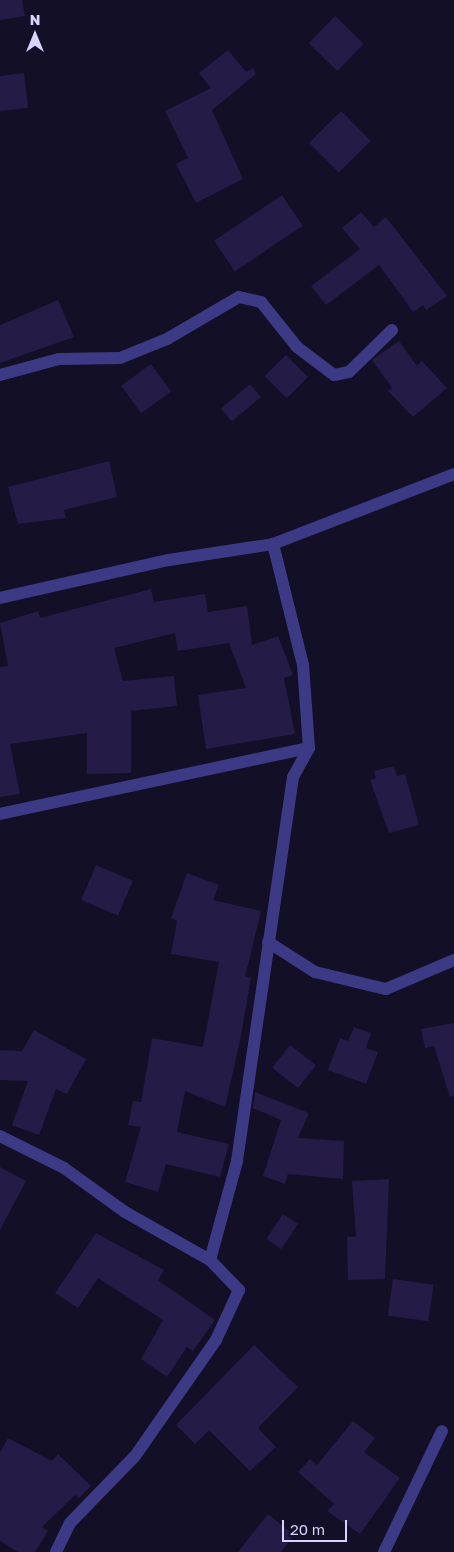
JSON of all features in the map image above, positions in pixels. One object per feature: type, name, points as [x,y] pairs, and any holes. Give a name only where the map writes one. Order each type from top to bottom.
[{"type":"street","points":[[0,375],[59,359],[120,358],[167,339],[239,297],[261,302],[296,347],[334,375],[349,372],[392,330]]},
{"type":"street","points":[[0,598],[169,560],[273,544],[454,474]]},
{"type":"street","points":[[210,1260],[237,1161],[293,777],[309,748],[303,665],[273,544]]},
{"type":"street","points":[[0,814],[309,748]]},
{"type":"street","points":[[268,942],[315,972],[386,989],[454,960]]},
{"type":"street","points":[[0,1136],[64,1168],[125,1212],[210,1260],[239,1290],[231,1316],[135,1456],[70,1523],[56,1552]]},
{"type":"street","points":[[384,1552],[442,1431]]},
{"type":"building","points":[[0,0],[22,0],[25,16],[0,20]]},
{"type":"building","points":[[335,16],[364,44],[337,71],[309,43]]},
{"type":"building","points":[[228,50],[246,72],[253,68],[256,74],[212,110],[243,179],[196,203],[176,164],[188,158],[165,111],[211,88],[199,73]]},
{"type":"building","points":[[24,73],[28,108],[0,111],[0,76]]},
{"type":"building","points":[[341,111],[371,141],[339,173],[309,143]]},
{"type":"building","points":[[282,195],[303,226],[235,272],[214,241]]},
{"type":"building","points":[[361,212],[374,227],[386,217],[447,296],[426,310],[423,305],[413,312],[379,265],[326,305],[311,286],[360,249],[342,228]]},
{"type":"building","points":[[58,300],[74,337],[0,363],[0,325]]},
{"type":"building","points":[[399,341],[417,366],[422,361],[447,388],[413,417],[388,391],[392,388],[372,360]]},
{"type":"building","points":[[286,355],[308,377],[287,398],[265,376]]},
{"type":"building","points":[[151,364],[171,392],[141,413],[121,386]]},
{"type":"building","points":[[250,384],[261,397],[232,421],[221,408]]},
{"type":"building","points":[[109,461],[117,497],[64,510],[66,518],[18,524],[8,487]]},
{"type":"building","points":[[151,589],[154,602],[205,594],[208,612],[247,606],[252,645],[278,636],[293,675],[284,678],[295,734],[206,749],[198,695],[246,688],[229,643],[178,651],[175,633],[114,648],[123,681],[174,676],[177,706],[131,711],[131,773],[87,774],[87,733],[10,744],[20,794],[0,797],[0,667],[8,666],[0,623],[38,611],[40,618]]},
{"type":"building","points":[[394,766],[397,776],[405,774],[419,825],[389,833],[370,780],[376,778],[374,771]]},
{"type":"building","points":[[96,865],[133,881],[118,916],[81,900]]},
{"type":"building","points":[[187,873],[219,885],[213,900],[261,911],[245,977],[251,978],[241,1036],[225,1107],[185,1091],[177,1132],[229,1144],[220,1177],[166,1164],[158,1192],[125,1182],[141,1127],[128,1125],[133,1101],[141,1102],[152,1038],[203,1047],[219,962],[171,954],[177,921],[171,918]]},
{"type":"building","points":[[454,1023],[454,1096],[450,1097],[434,1046],[425,1048],[421,1029]]},
{"type":"building","points":[[354,1027],[371,1033],[366,1048],[378,1052],[366,1084],[328,1070],[340,1038],[348,1041]]},
{"type":"building","points":[[34,1030],[86,1059],[67,1094],[56,1089],[39,1135],[12,1125],[28,1081],[0,1080],[0,1050],[22,1051]]},
{"type":"building","points":[[290,1045],[316,1065],[298,1088],[272,1068]]},
{"type":"building","points":[[255,1092],[309,1113],[298,1138],[344,1141],[343,1179],[288,1174],[285,1184],[263,1176],[281,1120],[253,1108]]},
{"type":"building","points":[[0,1167],[26,1181],[0,1230]]},
{"type":"building","points":[[389,1179],[385,1279],[348,1280],[347,1237],[356,1237],[352,1181]]},
{"type":"building","points":[[283,1214],[298,1224],[281,1249],[266,1239]]},
{"type":"building","points":[[96,1233],[164,1270],[158,1280],[215,1320],[193,1351],[187,1347],[167,1377],[141,1359],[163,1320],[98,1278],[78,1308],[55,1293]]},
{"type":"building","points":[[393,1279],[434,1285],[428,1321],[388,1316]]},
{"type":"building","points":[[254,1345],[298,1387],[258,1428],[276,1447],[250,1471],[209,1430],[195,1444],[176,1425]]},
{"type":"building","points":[[353,1421],[375,1438],[364,1452],[400,1478],[360,1534],[327,1511],[334,1504],[298,1472],[310,1459],[317,1465]]},
{"type":"building","points":[[8,1438],[52,1461],[58,1454],[91,1486],[79,1498],[75,1495],[42,1527],[48,1531],[35,1552],[18,1552],[0,1541],[0,1453]]},
{"type":"building","points":[[268,1514],[294,1535],[281,1552],[238,1552]]}]
